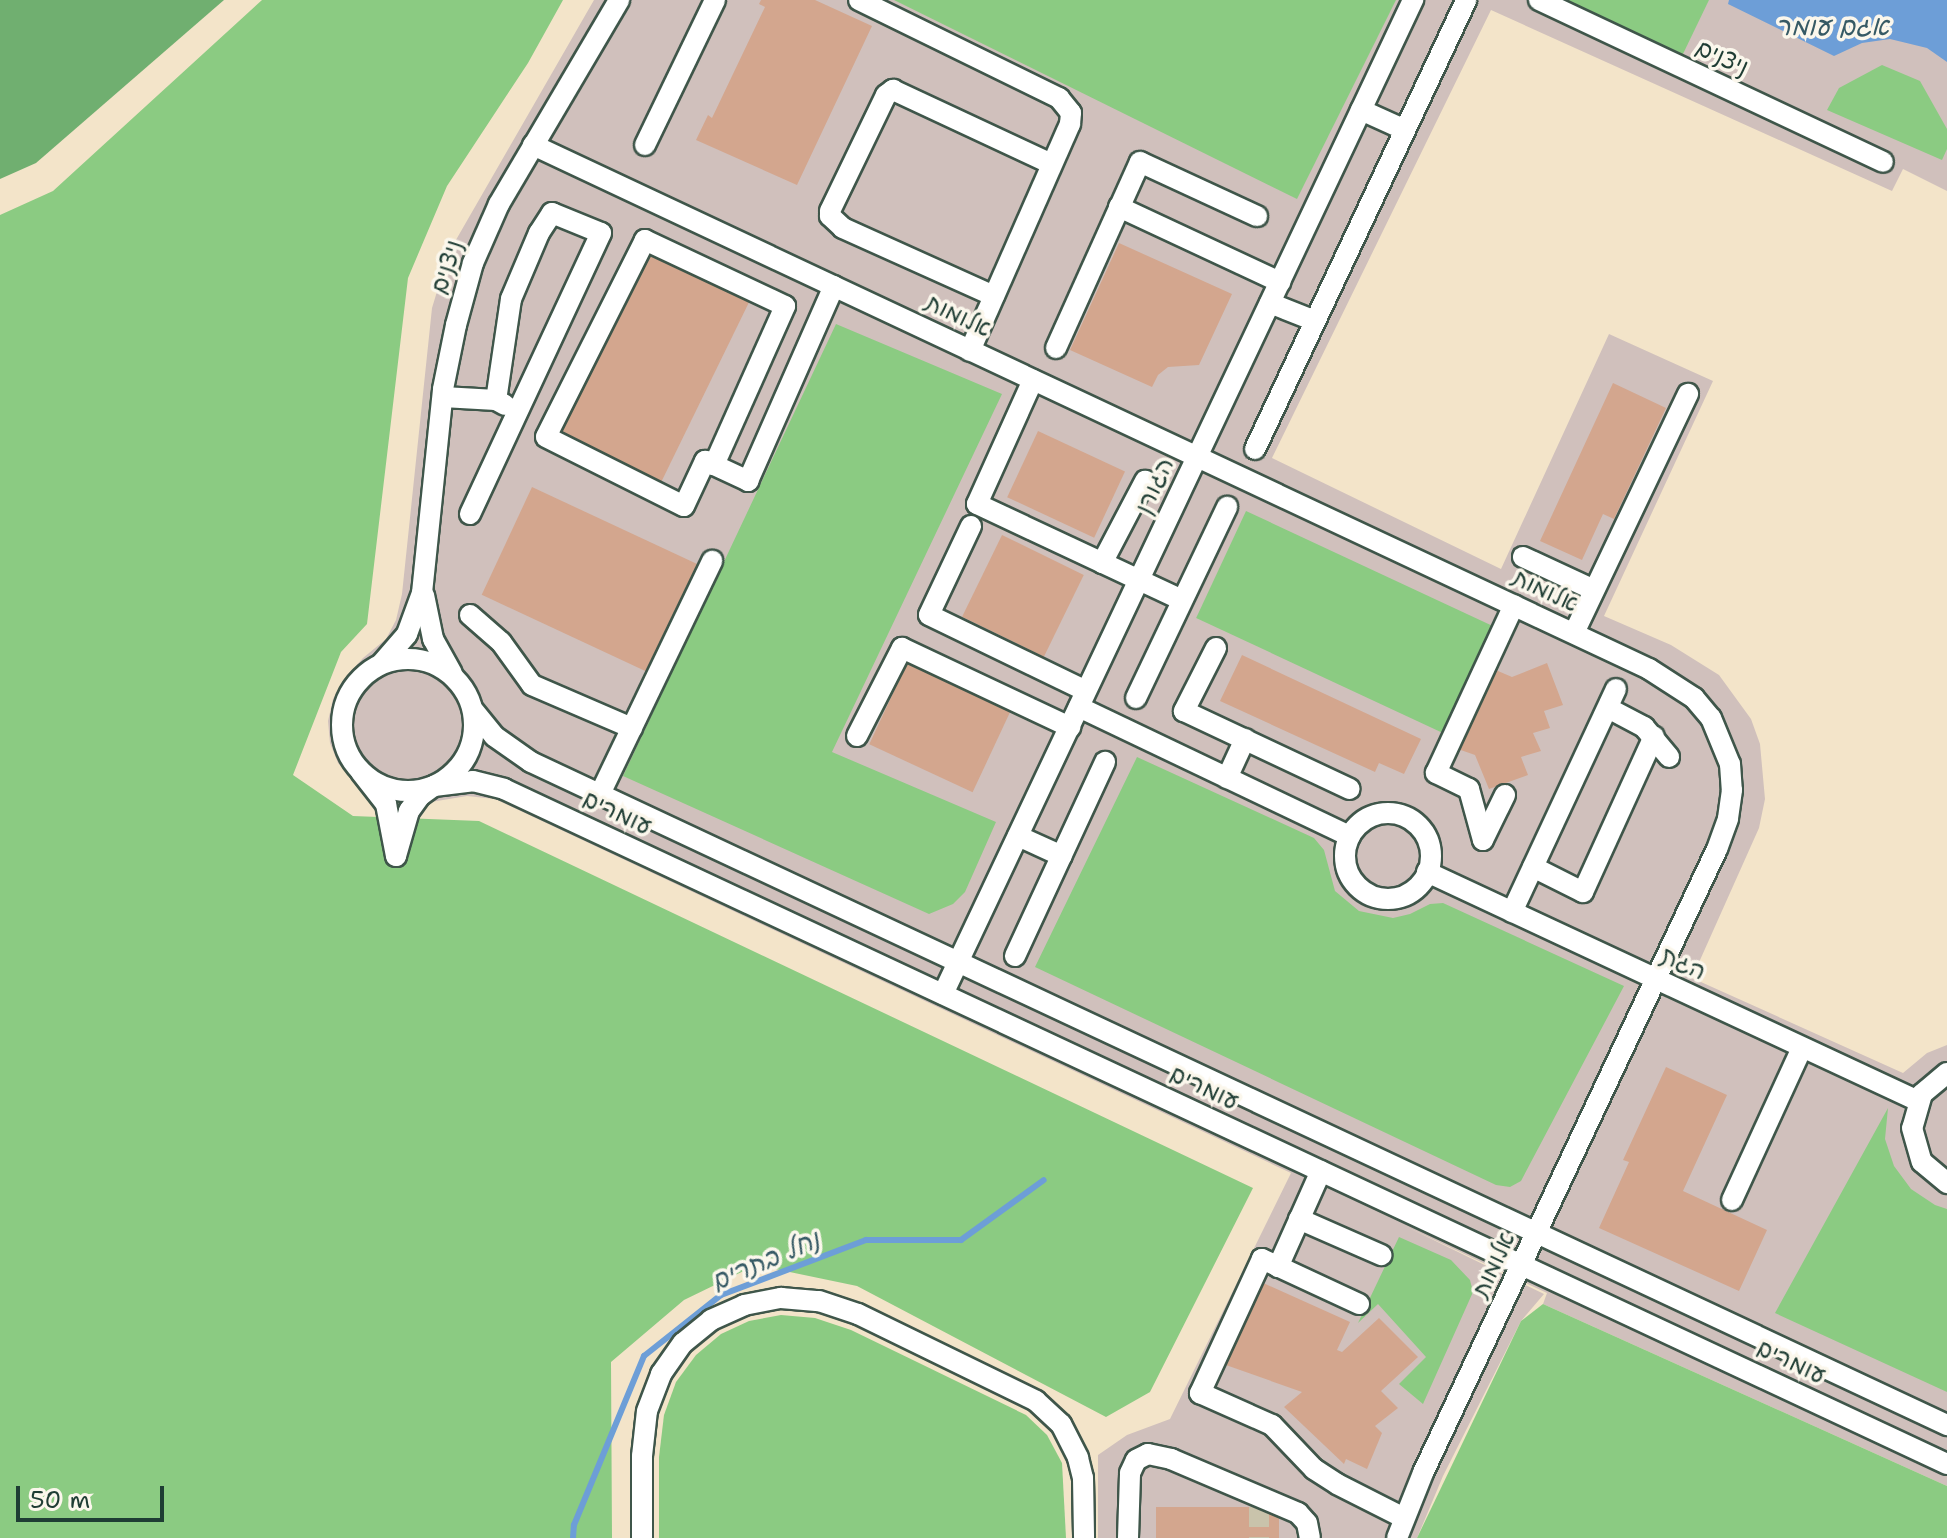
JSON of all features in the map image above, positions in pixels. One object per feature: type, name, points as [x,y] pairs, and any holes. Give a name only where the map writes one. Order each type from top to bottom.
[{"type":"street","name":"ניצנים","points":[[455,678],[429,628],[424,583],[443,397],[456,325],[473,263],[499,204],[619,0]]},
{"type":"street","points":[[645,145],[715,0]]},
{"type":"street","points":[[859,0],[1067,104],[1070,124],[970,351]]},
{"type":"street","name":"הגורן","points":[[943,994],[1413,0]]},
{"type":"street","points":[[1255,449],[1466,0]]},
{"type":"street","name":"ניצנים","points":[[1539,0],[1883,162]]},
{"type":"street","points":[[994,296],[843,228],[830,216],[830,211],[886,95],[893,90],[1052,164]]},
{"type":"street","points":[[1361,110],[1405,130]]},
{"type":"street","name":"אלומות","points":[[533,145],[1649,669],[1694,698],[1723,740],[1730,764],[1728,819],[1717,849],[1397,1538]]},
{"type":"street","points":[[1056,348],[1140,162],[1257,216]]},
{"type":"street","points":[[1119,207],[1280,282]]},
{"type":"street","points":[[470,514],[601,233],[552,213],[539,233],[511,299],[496,400]]},
{"type":"street","points":[[714,465],[785,306],[645,240],[546,437],[684,506],[705,461],[748,481],[834,286]]},
{"type":"street","points":[[1270,303],[1315,321]]},
{"type":"street","points":[[759,364],[793,379]]},
{"type":"street","points":[[1033,380],[977,504],[1182,600]]},
{"type":"street","points":[[1574,633],[1688,394]]},
{"type":"street","points":[[443,397],[496,400],[517,412]]},
{"type":"street","points":[[1102,563],[1145,481]]},
{"type":"street","points":[[1136,698],[1227,507]]},
{"type":"street","points":[[971,526],[929,615],[1227,778],[1350,836]]},
{"type":"street","points":[[1523,557],[1594,590]]},
{"type":"street","points":[[600,794],[712,561]]},
{"type":"street","name":"ניצנים","points":[[382,663],[407,634],[424,583]]},
{"type":"street","points":[[1505,795],[1483,840],[1469,789],[1436,773],[1514,605]]},
{"type":"street","points":[[470,615],[501,642],[532,685],[632,728]]},
{"type":"street","points":[[857,736],[902,648],[1070,727]]},
{"type":"street","points":[[1216,648],[1184,711],[1350,789]]},
{"type":"street","points":[[408,658],[422,660],[455,678],[474,711],[470,750],[455,772],[420,796],[409,811],[396,856],[390,813],[375,787],[361,772],[343,738],[343,711],[353,687],[382,663],[408,658]]},
{"type":"street","points":[[1512,912],[1612,699],[1654,736],[1669,757]]},
{"type":"street","name":"עומרים","points":[[474,711],[510,750],[600,794],[1947,1425]]},
{"type":"street","points":[[1533,867],[1583,892],[1654,736]]},
{"type":"street","points":[[1227,778],[1245,739]]},
{"type":"street","points":[[1015,956],[1105,762]]},
{"type":"street","points":[[361,772],[395,790],[434,786]]},
{"type":"street","name":"עומרים","points":[[434,786],[465,781],[504,789],[1947,1464]]},
{"type":"street","points":[[1388,813],[1404,816],[1418,826],[1427,839],[1431,856],[1427,872],[1418,886],[1404,895],[1388,898],[1371,895],[1357,886],[1348,872],[1345,856],[1350,836],[1371,816],[1388,813]]},
{"type":"street","points":[[1018,836],[1062,856]]},
{"type":"street","name":"הגת","points":[[1427,872],[1918,1101]]},
{"type":"street","points":[[1732,1200],[1802,1048]]},
{"type":"street","points":[[1947,1073],[1930,1085],[1918,1101],[1912,1128],[1916,1151],[1930,1171],[1947,1183]]},
{"type":"street","points":[[1278,1267],[1321,1171]]},
{"type":"street","points":[[1299,1219],[1381,1255]]},
{"type":"street","points":[[1359,1304],[1262,1259],[1200,1393],[1272,1425],[1314,1469],[1404,1518]]},
{"type":"street","points":[[642,1538],[645,1426],[661,1374],[683,1343],[711,1320],[744,1305],[781,1298],[819,1301],[858,1314],[1036,1401],[1061,1424],[1078,1458],[1083,1478],[1084,1538]]},
{"type":"street","points":[[1128,1538],[1130,1473],[1142,1456],[1163,1456],[1259,1502],[1301,1516],[1310,1538]]},
{"type":"shaded area","points":[[594,0],[1947,0],[1947,191],[1903,169],[1892,191],[1491,10],[1272,458],[1501,569],[1609,334],[1713,381],[1604,616],[1671,645],[1719,675],[1751,719],[1760,744],[1765,799],[1759,828],[1692,978],[1903,1073],[1927,1053],[1947,1045],[1947,1486],[1543,1304],[1547,1293],[1405,1226],[1544,1294],[1521,1321],[1443,1476],[1417,1538],[1098,1538],[1098,1455],[1127,1435],[1170,1419],[1291,1173],[495,799],[467,796],[419,804],[387,803],[367,794],[353,780],[338,763],[330,743],[328,721],[333,699],[344,679],[386,639],[396,620],[402,594],[432,308],[449,252]]},
{"type":"green space","points":[[0,0],[224,0],[36,163],[0,179]]},
{"type":"green space","points":[[262,0],[563,0],[528,63],[447,186],[408,278],[367,624],[341,652],[293,775],[353,816],[479,821],[1253,1188],[1150,1392],[1106,1417],[857,1286],[756,1265],[684,1300],[611,1362],[612,1538],[0,1538],[0,215],[53,191]]},
{"type":"green space","points":[[894,0],[1396,0],[1297,199]]},
{"type":"green space","points":[[1564,0],[1709,0],[1682,56]]},
{"type":"green space","points":[[1882,65],[1920,81],[1947,129],[1947,149],[1942,160],[1827,110],[1839,88]]},
{"type":"green space","points":[[836,324],[1002,394],[832,752],[996,822],[965,892],[953,904],[929,914],[623,776]]},
{"type":"green space","points":[[1246,511],[1494,627],[1444,734],[1196,618]]},
{"type":"green space","points":[[1137,757],[1314,838],[1324,850],[1335,891],[1359,911],[1393,918],[1430,904],[1443,903],[1624,986],[1521,1181],[1510,1187],[1496,1185],[1035,967]]},
{"type":"green space","points":[[1888,1108],[1885,1139],[1894,1166],[1911,1189],[1947,1209],[1947,1392],[1775,1313]]},
{"type":"green space","points":[[1399,1237],[1451,1260],[1470,1280],[1473,1292],[1423,1404],[1399,1384],[1426,1357],[1378,1304],[1358,1323]]},
{"type":"green space","points":[[1543,1304],[1947,1486],[1947,1538],[1417,1538],[1521,1321]]},
{"type":"green space","points":[[781,1315],[815,1318],[851,1330],[1026,1415],[1047,1435],[1062,1463],[1066,1538],[659,1538],[659,1457],[664,1415],[676,1382],[696,1355],[721,1334],[749,1321]]},
{"type":"water","name":"אגם עומר","points":[[1729,0],[1947,0],[1947,62],[1927,48],[1890,39],[1862,43],[1834,56],[1728,4]]},
{"type":"building","points":[[761,0],[815,0],[872,26],[797,185],[696,140],[708,115],[712,118],[765,7],[759,4]]},
{"type":"building","points":[[1119,243],[1232,294],[1199,365],[1168,367],[1158,375],[1152,387],[1070,350]]},
{"type":"building","points":[[647,249],[750,299],[661,482],[558,431]]},
{"type":"building","points":[[1613,383],[1666,408],[1614,519],[1603,514],[1582,560],[1540,541]]},
{"type":"building","points":[[1038,431],[1125,472],[1094,538],[1007,497]]},
{"type":"building","points":[[532,487],[699,565],[648,673],[482,595]]},
{"type":"building","points":[[1002,535],[1084,575],[1044,657],[962,617]]},
{"type":"building","points":[[1242,655],[1421,739],[1404,774],[1379,763],[1375,772],[1220,701]]},
{"type":"building","points":[[909,659],[1012,707],[973,792],[869,744]]},
{"type":"building","points":[[1547,663],[1563,705],[1544,711],[1550,728],[1533,733],[1541,751],[1521,757],[1528,775],[1489,789],[1475,755],[1455,748],[1491,668],[1512,677]]},
{"type":"building","points":[[1666,1067],[1727,1095],[1683,1191],[1767,1230],[1739,1291],[1599,1228],[1629,1162],[1623,1160]]},
{"type":"building","points":[[1261,1282],[1350,1322],[1337,1350],[1342,1352],[1379,1318],[1418,1357],[1381,1391],[1398,1408],[1375,1426],[1382,1433],[1367,1469],[1346,1459],[1344,1464],[1284,1407],[1302,1392],[1223,1364]]},
{"type":"building","points":[[1156,1507],[1279,1507],[1279,1538],[1156,1538]]},
{"type":"waterway","name":"נחל בתרים","points":[[573,1538],[574,1525],[644,1356],[721,1295],[866,1240],[961,1240],[1044,1180]]},
{"type":"tunnel","points":[[1259,1507],[1259,1538]]}]
